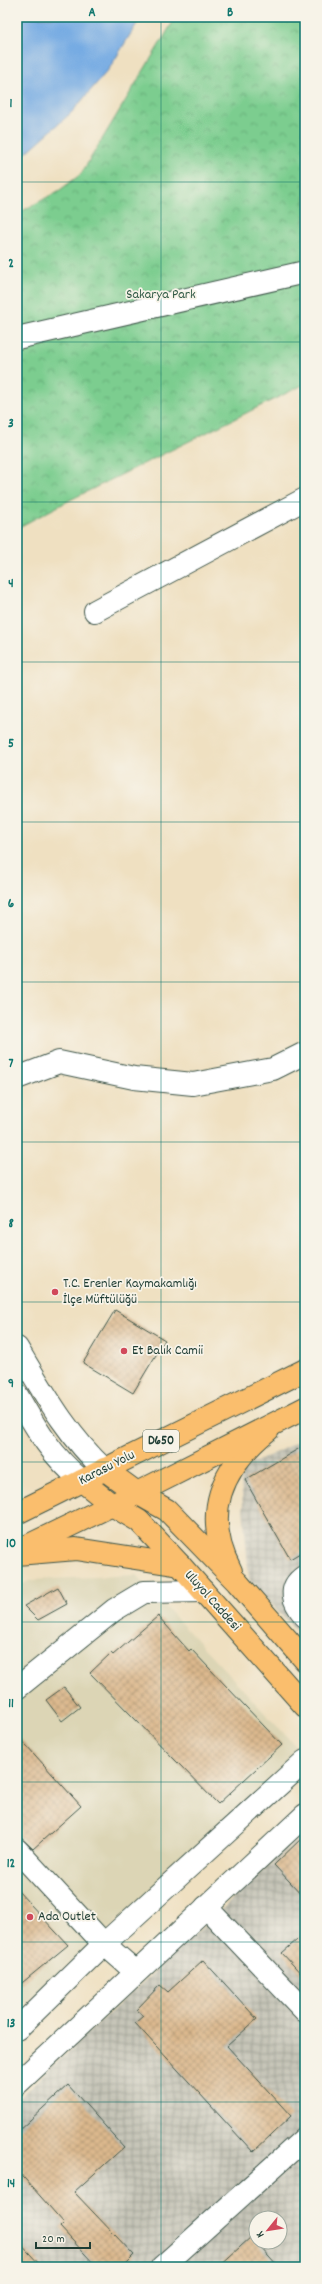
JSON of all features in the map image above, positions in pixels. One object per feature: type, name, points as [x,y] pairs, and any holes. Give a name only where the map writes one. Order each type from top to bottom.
[{"type":"main road","name":"Karasu Yolu","points":[[17,1514],[104,1469],[305,1370]]},
{"type":"main road","name":"D650","points":[[17,1550],[137,1493],[305,1408]]},
{"type":"main road","points":[[237,1582],[226,1561],[216,1527],[216,1510],[219,1494],[225,1480],[238,1461],[260,1436],[278,1421]]},
{"type":"main road","points":[[104,1469],[137,1493],[167,1510],[237,1582],[305,1660]]},
{"type":"main road","name":"Uluyol Caddesi","points":[[82,1481],[112,1505],[138,1521],[180,1565],[305,1706]]},
{"type":"main road","points":[[17,1554],[76,1549],[180,1565]]},
{"type":"street","points":[[17,338],[305,272]]},
{"type":"street","points":[[95,611],[305,500]]},
{"type":"street","points":[[17,1078],[59,1062],[134,1078],[192,1084],[273,1069],[305,1054]]},
{"type":"street","points":[[17,1348],[57,1414],[85,1452],[104,1469]]},
{"type":"street","points":[[17,1395],[45,1445],[63,1465],[82,1481]]},
{"type":"street","points":[[305,1576],[294,1588],[292,1597],[296,1605],[305,1616]]},
{"type":"street","points":[[17,1688],[114,1610],[144,1592],[203,1591]]},
{"type":"street","points":[[17,2029],[104,1944],[305,1761]]},
{"type":"street","points":[[17,2084],[305,1815]]},
{"type":"street","points":[[17,1850],[104,1944],[136,1972]]},
{"type":"street","points":[[206,1907],[305,2010]]},
{"type":"street","points":[[162,2267],[305,2138]]},
{"type":"shaded area","points":[[305,1438],[305,1641],[249,1579],[240,1470]]},
{"type":"shaded area","points":[[136,1575],[304,1755],[17,2010],[17,1587],[31,1580]]},
{"type":"shaded area","points":[[305,1832],[305,2267],[17,2267],[17,2099]]},
{"type":"green space","name":"Sakarya Park","points":[[176,17],[305,17],[305,384],[70,500],[17,528],[17,214],[60,190],[81,174]]},
{"type":"water","points":[[17,17],[141,17],[109,69],[72,112],[17,161]]},
{"type":"building","name":"Et Balık Camii","points":[[115,1310],[165,1340],[133,1393],[83,1363]]},
{"type":"building","points":[[305,1445],[305,1550],[290,1559],[245,1480]]},
{"type":"building","points":[[58,1587],[67,1604],[38,1620],[24,1606]]},
{"type":"building","points":[[158,1616],[189,1651],[191,1649],[282,1745],[218,1804],[90,1673],[111,1653],[113,1655]]},
{"type":"building","points":[[64,1687],[80,1707],[62,1721],[46,1700]]},
{"type":"building","points":[[17,1735],[81,1806],[33,1849],[17,1834]]},
{"type":"building","points":[[305,1835],[305,1898],[274,1865]]},
{"type":"building","name":"Ada Outlet","points":[[17,1890],[68,1945],[17,1987]]},
{"type":"building","points":[[305,1933],[305,1978],[282,1953]]},
{"type":"building","points":[[203,1960],[257,2019],[227,2046],[291,2116],[253,2152],[135,2023],[143,2016],[136,2010],[160,1985],[168,1992]]},
{"type":"building","points":[[68,2085],[124,2147],[74,2192],[134,2255],[122,2267],[97,2267],[60,2227],[64,2223],[17,2170],[17,2132]]},
{"type":"building","points":[[17,2240],[42,2267],[17,2267]]},
{"type":"building","points":[[248,2240],[248,2250],[263,2250],[278,2267],[218,2267]]},
{"type":"place","name":"T.C. Erenler Kaymakamlığı İlçe Müftülüğü","points":[[55,1292]]},
{"type":"place","name":"Et Balık Camii","points":[[124,1351]]},
{"type":"place","name":"Ada Outlet","points":[[30,1917]]}]
